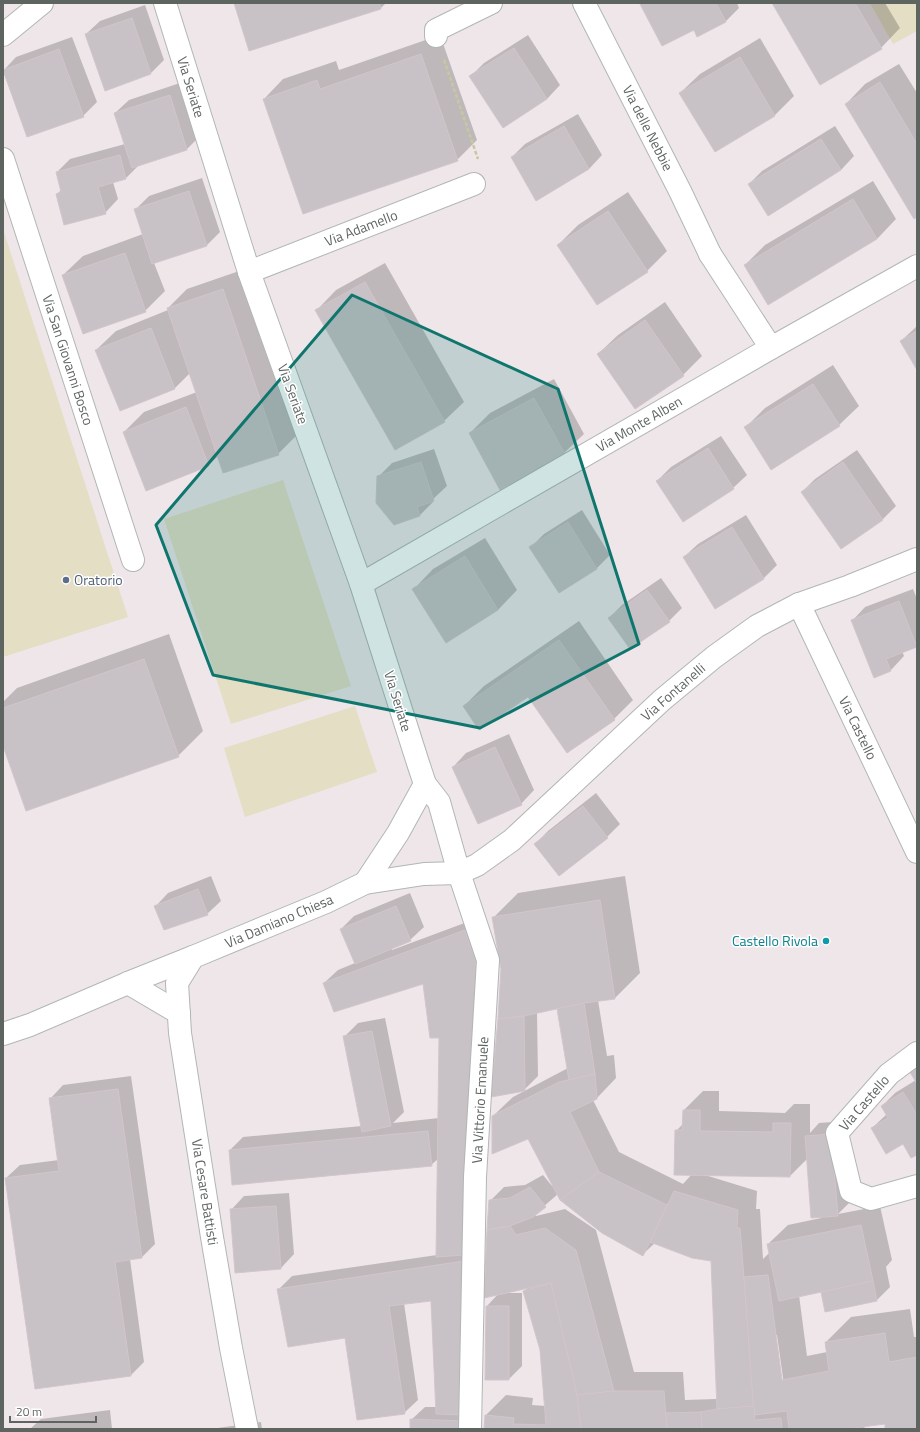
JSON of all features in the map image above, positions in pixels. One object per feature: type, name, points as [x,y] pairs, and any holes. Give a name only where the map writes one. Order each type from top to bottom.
[{"type":"street","points":[[3,35],[42,3]]},
{"type":"street","name":"Via Seriate","points":[[165,3],[249,272],[361,584],[425,784]]},
{"type":"street","points":[[436,36],[436,30],[491,3]]},
{"type":"street","name":"Via delle Nebbie","points":[[584,3],[677,184],[710,254],[771,348]]},
{"type":"street","name":"Via San Giovanni Bosco","points":[[3,160],[133,560]]},
{"type":"street","name":"Via Adamello","points":[[249,272],[474,184]]},
{"type":"street","name":"Via Monte Alben","points":[[361,584],[771,348],[917,266]]},
{"type":"street","name":"Via Fontanelli","points":[[459,873],[477,865],[512,840],[662,700],[714,657],[757,626],[799,604],[850,586],[917,559]]},
{"type":"street","name":"Via Castello","points":[[799,604],[917,852]]},
{"type":"street","points":[[365,883],[398,833],[425,784]]},
{"type":"street","name":"Via Vittorio Emanuele","points":[[425,784],[439,802],[459,873],[488,960],[475,1177],[470,1429]]},
{"type":"street","points":[[365,883],[424,874],[459,873]]},
{"type":"street","name":"Via Damiano Chiesa","points":[[3,1034],[30,1026],[128,983],[326,902],[365,883]]},
{"type":"street","name":"Via Cesare Battisti","points":[[193,957],[177,983],[180,1033],[212,1237],[231,1348],[247,1429]]},
{"type":"street","points":[[128,983],[179,1013]]},
{"type":"street","points":[[3,1021],[30,1026]]},
{"type":"street","name":"Via Castello","points":[[917,1053],[890,1074],[837,1132],[850,1191],[871,1199],[917,1186]]},
{"type":"path","points":[[436,36],[485,177],[474,184]]},
{"type":"highlighted area","points":[[352,295],[558,389],[639,644],[480,728],[213,675],[156,525]]},
{"type":"shaded area","points":[[870,3],[917,3],[917,31],[893,44]]},
{"type":"shaded area","points":[[3,229],[128,617],[3,657]]},
{"type":"shaded area","points":[[283,480],[351,686],[231,724],[164,519]]},
{"type":"shaded area","points":[[355,706],[377,772],[245,817],[224,748]]},
{"type":"building","points":[[234,3],[379,3],[381,9],[249,51]]},
{"type":"building","points":[[716,3],[726,22],[697,37],[694,30],[662,46],[640,4]]},
{"type":"building","points":[[772,3],[855,3],[882,49],[820,85]]},
{"type":"building","points":[[132,18],[151,74],[105,91],[85,34]]},
{"type":"building","points":[[514,48],[547,99],[503,128],[469,76]]},
{"type":"building","points":[[59,49],[84,117],[27,137],[3,70]]},
{"type":"building","points":[[421,54],[458,161],[303,214],[263,99],[317,80],[320,89]]},
{"type":"building","points":[[740,57],[775,116],[715,152],[679,93]]},
{"type":"building","points":[[880,82],[917,144],[917,217],[914,219],[845,104]]},
{"type":"building","points":[[170,95],[187,150],[132,168],[114,113]]},
{"type":"building","points":[[564,126],[589,169],[536,201],[511,157]]},
{"type":"building","points":[[821,139],[841,170],[768,216],[748,184]]},
{"type":"building","points":[[120,155],[126,179],[98,187],[106,214],[64,225],[56,194],[61,192],[56,172]]},
{"type":"building","points":[[189,191],[207,246],[152,264],[134,209]]},
{"type":"building","points":[[853,199],[877,239],[768,305],[744,265]]},
{"type":"building","points":[[608,211],[648,272],[597,305],[557,245]]},
{"type":"building","points":[[125,253],[146,312],[83,334],[62,275]]},
{"type":"building","points":[[365,282],[445,422],[395,450],[315,310]]},
{"type":"building","points":[[223,289],[279,455],[223,473],[167,308]]},
{"type":"building","points":[[645,320],[684,376],[635,409],[597,354]]},
{"type":"building","points":[[151,328],[175,389],[120,411],[95,350]]},
{"type":"building","points":[[917,331],[917,370],[900,341]]},
{"type":"building","points":[[813,384],[840,426],[771,470],[744,427]]},
{"type":"building","points":[[534,398],[565,454],[500,490],[469,433]]},
{"type":"building","points":[[186,407],[209,466],[146,491],[123,432]]},
{"type":"building","points":[[708,448],[734,489],[683,522],[656,481]]},
{"type":"building","points":[[421,462],[434,501],[417,507],[420,516],[394,525],[376,503],[377,476]]},
{"type":"building","points":[[843,462],[883,520],[841,549],[801,492]]},
{"type":"building","points":[[568,522],[597,569],[559,593],[529,547]]},
{"type":"building","points":[[732,527],[764,579],[715,609],[683,557]]},
{"type":"building","points":[[465,556],[498,610],[446,643],[412,589]]},
{"type":"building","points":[[647,590],[670,622],[630,649],[608,618]]},
{"type":"building","points":[[899,601],[917,647],[886,659],[891,671],[874,678],[851,620]]},
{"type":"building","points":[[559,640],[615,720],[567,753],[528,697],[479,730],[463,706]]},
{"type":"building","points":[[144,659],[179,757],[26,811],[3,746],[3,708]]},
{"type":"building","points":[[495,747],[522,805],[478,824],[452,767]]},
{"type":"building","points":[[583,806],[608,838],[559,876],[534,844]]},
{"type":"building","points":[[198,889],[208,915],[164,930],[154,906]]},
{"type":"building","points":[[600,900],[615,999],[584,1003],[524,1016],[498,1019],[501,969],[492,917]]},
{"type":"building","points":[[396,906],[411,941],[355,964],[340,929]]},
{"type":"building","points":[[465,930],[476,962],[464,1255],[436,1257],[439,1038],[430,1038],[423,984],[334,1012],[323,983]]},
{"type":"building","points":[[584,1003],[595,1074],[569,1080],[557,1009]]},
{"type":"building","points":[[524,1016],[525,1091],[491,1097],[498,1019]]},
{"type":"building","points":[[372,1031],[391,1126],[362,1132],[343,1036]]},
{"type":"building","points":[[917,1068],[917,1084],[910,1072]]},
{"type":"building","points":[[595,1074],[597,1099],[570,1112],[599,1172],[560,1200],[528,1139],[492,1154],[492,1116],[559,1082]]},
{"type":"building","points":[[118,1089],[142,1258],[115,1262],[131,1376],[35,1389],[5,1178],[59,1171],[49,1098]]},
{"type":"building","points":[[903,1092],[917,1115],[917,1155],[911,1158],[903,1144],[886,1154],[871,1128],[888,1118],[881,1106]]},
{"type":"building","points":[[683,1110],[700,1110],[700,1131],[773,1132],[773,1123],[791,1123],[790,1177],[674,1175],[675,1130],[682,1130]]},
{"type":"building","points":[[428,1131],[432,1166],[232,1185],[229,1150]]},
{"type":"building","points":[[831,1134],[838,1216],[811,1218],[805,1136]]},
{"type":"building","points":[[599,1172],[667,1205],[643,1256],[602,1233],[560,1200]]},
{"type":"building","points":[[530,1187],[546,1207],[533,1217],[510,1226],[487,1230],[489,1200],[510,1198]]},
{"type":"building","points":[[674,1191],[738,1210],[737,1228],[740,1228],[754,1406],[717,1409],[711,1261],[692,1258],[650,1242]]},
{"type":"building","points":[[276,1206],[281,1269],[235,1273],[230,1209]]},
{"type":"building","points":[[861,1225],[873,1281],[779,1301],[767,1244]]},
{"type":"building","points":[[510,1226],[516,1235],[545,1228],[576,1250],[614,1391],[577,1395],[551,1283],[484,1298],[487,1230]]},
{"type":"building","points":[[464,1261],[463,1415],[436,1414],[431,1301],[389,1306],[405,1414],[357,1420],[345,1338],[288,1347],[277,1289]]},
{"type":"building","points":[[768,1275],[782,1380],[829,1371],[825,1342],[885,1333],[889,1362],[917,1357],[917,1429],[885,1429],[885,1424],[846,1429],[789,1429],[787,1411],[754,1415],[744,1277]]},
{"type":"building","points":[[873,1281],[877,1301],[825,1312],[821,1292]]},
{"type":"building","points":[[551,1283],[577,1395],[581,1429],[484,1429],[485,1415],[514,1418],[513,1424],[546,1425],[540,1350],[523,1291]]},
{"type":"building","points":[[486,1306],[509,1306],[509,1380],[485,1380]]},
{"type":"building","points":[[614,1391],[664,1391],[667,1429],[581,1429],[577,1395]]},
{"type":"building","points":[[754,1406],[755,1420],[781,1418],[782,1429],[702,1429],[701,1412]]},
{"type":"building","points":[[701,1412],[702,1429],[667,1429],[666,1413]]},
{"type":"building","points":[[410,1419],[463,1421],[463,1429],[410,1429]]},
{"type":"place","name":"Oratorio","points":[[66,580]]},
{"type":"place","name":"Castello Rivola","points":[[826,941]]}]
